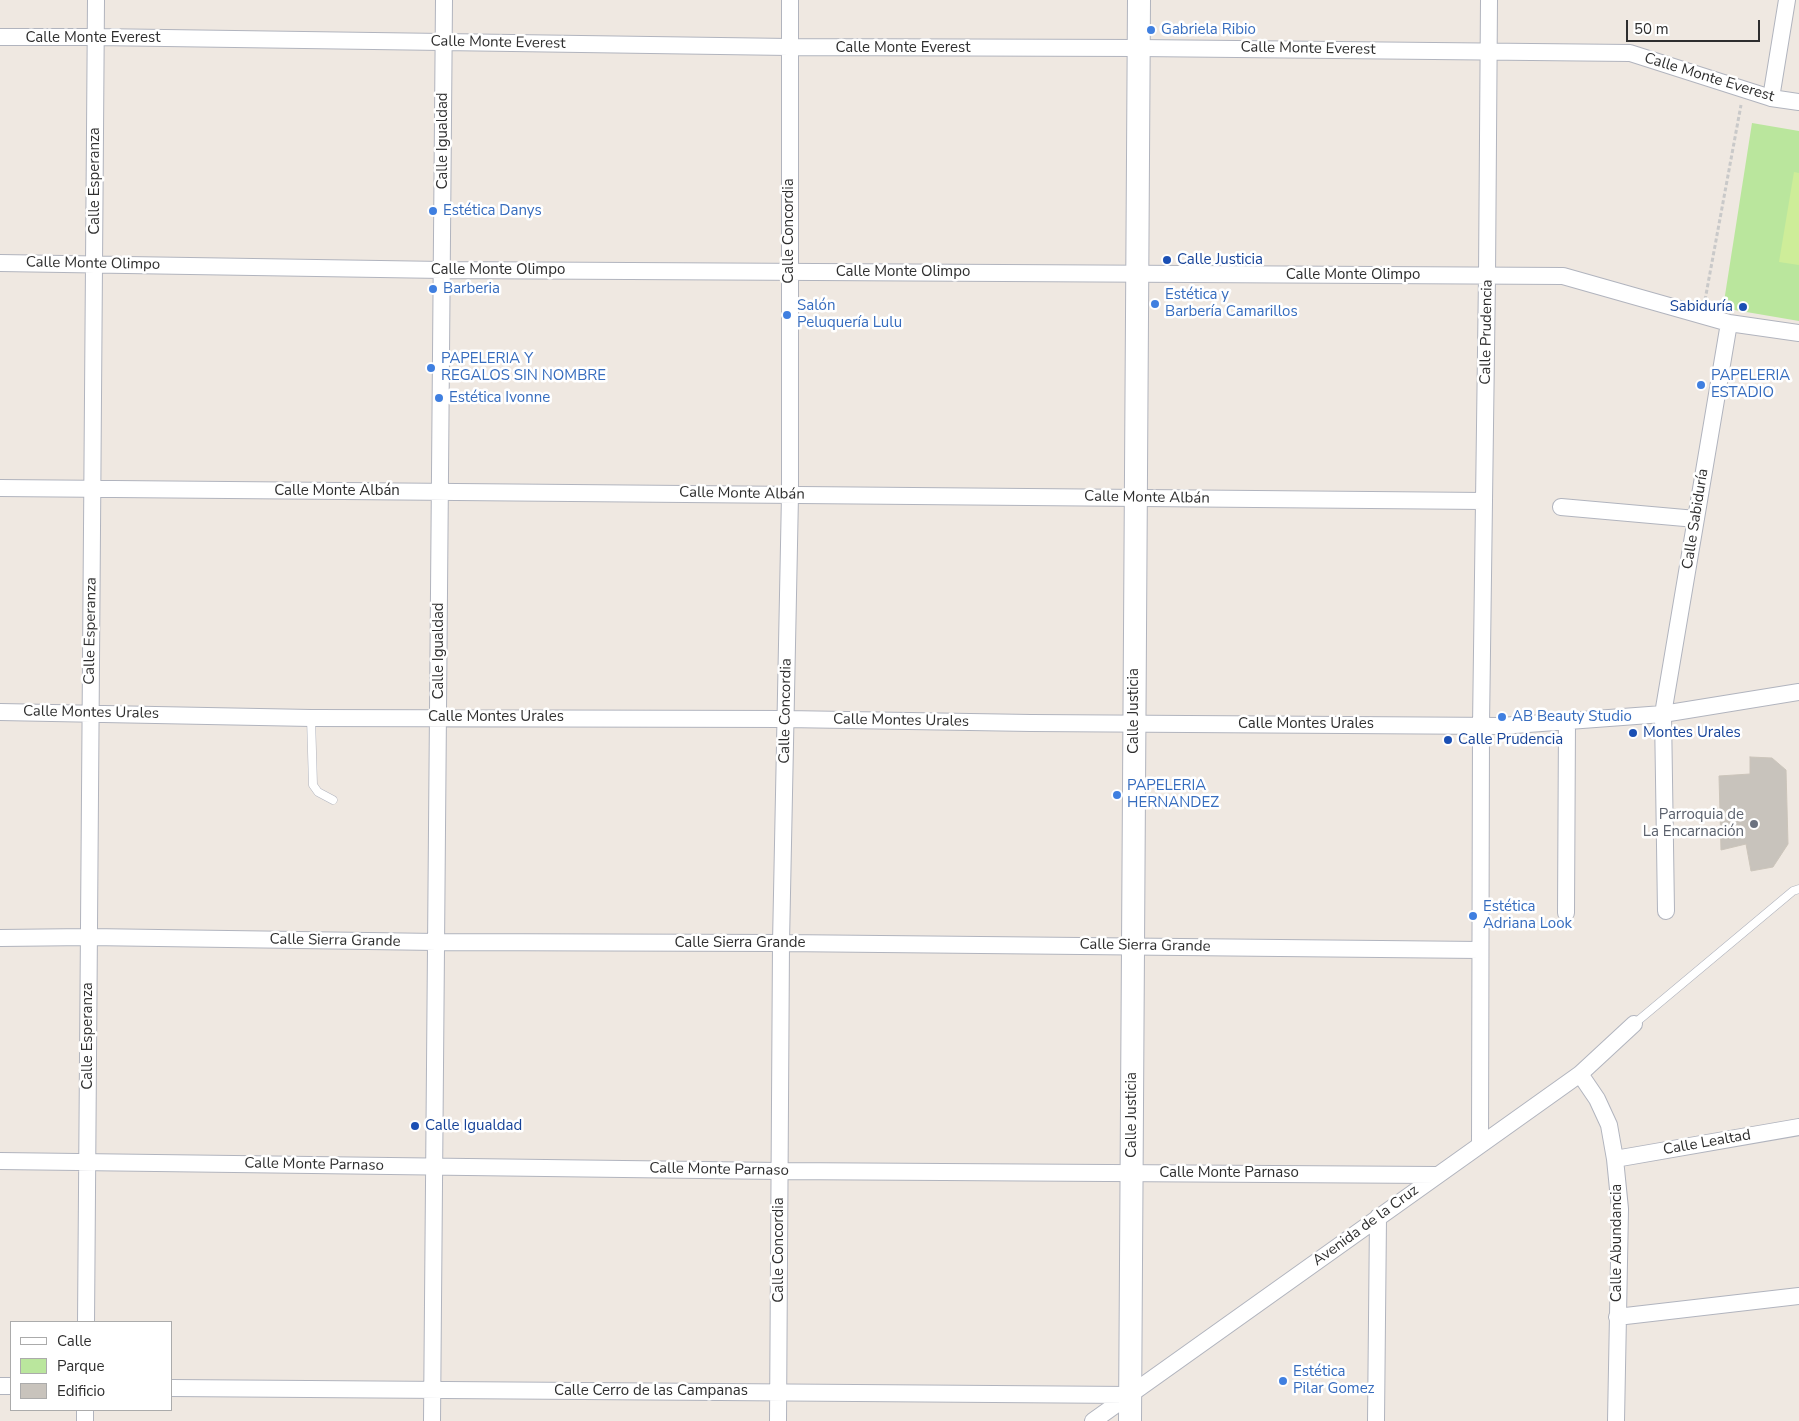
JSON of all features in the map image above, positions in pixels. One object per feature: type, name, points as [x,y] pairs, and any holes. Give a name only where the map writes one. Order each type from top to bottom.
[{"type":"street","name":"Calle Esperanza","points":[[86,1321],[96,0]]},
{"type":"street","name":"Calle Igualdad","points":[[432,1421],[444,0]]},
{"type":"street","name":"Calle Concordia","points":[[778,1421],[781,943],[790,495],[790,0]]},
{"type":"street","name":"Calle Justicia","points":[[1130,1421],[1139,0]]},
{"type":"street","name":"Calle Prudencia","points":[[1480,1144],[1481,726],[1488,276],[1489,0]]},
{"type":"street","points":[[1772,98],[1787,0]]},
{"type":"street","name":"Calle Monte Everest","points":[[0,37],[789,47],[1630,53],[1772,98],[1799,102]]},
{"type":"street","name":"Calle Monte Olimpo","points":[[0,263],[443,270],[1563,276],[1729,322],[1799,333]]},
{"type":"street","name":"Calle Sabiduría","points":[[1666,911],[1663,714],[1729,322]]},
{"type":"street","name":"Calle Monte Albán","points":[[0,488],[1484,501]]},
{"type":"street","points":[[1560,507],[1696,519]]},
{"type":"street","name":"Calle Montes Urales","points":[[0,712],[311,718],[786,719],[1501,726],[1663,714],[1799,692]]},
{"type":"street","points":[[1566,721],[1566,913]]},
{"type":"street","name":"Calle Sierra Grande","points":[[0,938],[89,937],[437,942],[781,943],[1480,950]]},
{"type":"street","name":"Avenida de la Cruz","points":[[1093,1421],[1580,1074],[1634,1024]]},
{"type":"street","name":"Calle Abundancia","points":[[1580,1074],[1597,1099],[1609,1124],[1615,1159],[1620,1208],[1616,1421]]},
{"type":"street","name":"Calle Lealtad","points":[[1615,1159],[1799,1126]]},
{"type":"street","name":"Calle Monte Parnaso","points":[[0,1161],[779,1171],[1437,1175]]},
{"type":"street","points":[[1376,1421],[1378,1217]]},
{"type":"street","points":[[1617,1317],[1799,1296]]},
{"type":"street","name":"Calle Cerro de las Campanas","points":[[172,1388],[1130,1395]]},
{"type":"lane","points":[[311,718],[313,785],[318,792],[334,800]]},
{"type":"lane","points":[[1634,1024],[1793,891],[1799,889]]},
{"type":"path","points":[[1702,315],[1744,89]]},
{"type":"green space","points":[[1752,123],[1799,131],[1799,321],[1723,308]]},
{"type":"green space","points":[[1794,172],[1799,173],[1799,265],[1779,262]]},
{"type":"building","name":"Parroquia de La Encarnación","points":[[1750,757],[1772,758],[1786,770],[1788,844],[1773,867],[1751,871],[1746,844],[1721,850],[1719,776],[1750,774]]},
{"type":"place","name":"Gabriela Ribio","points":[[1151,30]]},
{"type":"place","name":"Estética Danys","points":[[433,211]]},
{"type":"place","name":"Calle Justicia","points":[[1167,260]]},
{"type":"place","name":"Barberia","points":[[433,289]]},
{"type":"place","name":"Estética y Barbería Camarillos","points":[[1155,304]]},
{"type":"place","name":"Sabiduría","points":[[1743,307]]},
{"type":"place","name":"Salón Peluquería Lulu","points":[[787,315]]},
{"type":"place","name":"PAPELERIA Y REGALOS SIN NOMBRE","points":[[431,368]]},
{"type":"place","name":"PAPELERIA ESTADIO","points":[[1701,385]]},
{"type":"place","name":"Estética Ivonne","points":[[439,398]]},
{"type":"place","name":"AB Beauty Studio","points":[[1502,717]]},
{"type":"place","name":"Montes Urales","points":[[1633,733]]},
{"type":"place","name":"Calle Prudencia","points":[[1448,740]]},
{"type":"place","name":"PAPELERIA HERNANDEZ","points":[[1117,795]]},
{"type":"place","name":"Parroquia de La Encarnación","points":[[1754,824]]},
{"type":"place","name":"Estética Adriana Look","points":[[1473,916]]},
{"type":"place","name":"Calle Igualdad","points":[[415,1126]]},
{"type":"place","name":"Estética Pilar Gomez","points":[[1283,1381]]}]
